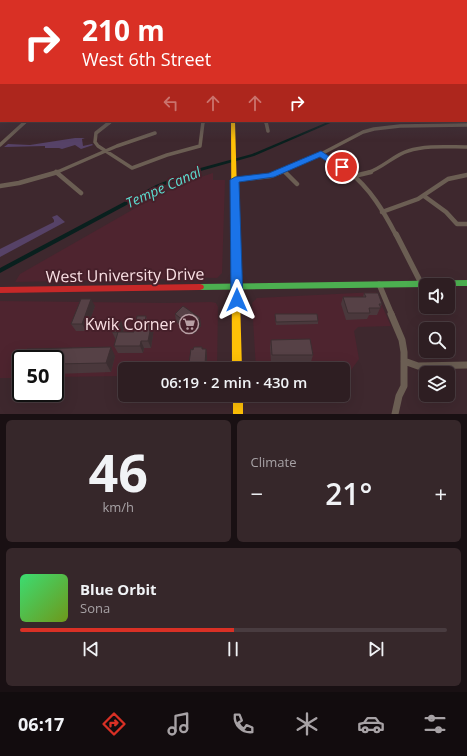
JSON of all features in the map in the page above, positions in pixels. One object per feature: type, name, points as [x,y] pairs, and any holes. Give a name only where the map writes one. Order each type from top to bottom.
[{"type":"main road","points":[[234,122],[237,362]]},
{"type":"main road","name":"West University Drive","points":[[455,282],[467,282]]},
{"type":"main road","name":"West University Drive","points":[[0,290],[419,283]]},
{"type":"main road","points":[[238,402],[238,414]]},
{"type":"street","points":[[0,145],[25,122]]},
{"type":"street","points":[[111,122],[100,130],[95,137],[98,146],[132,168],[167,155],[200,146],[204,122]]},
{"type":"street","points":[[266,122],[268,131]]},
{"type":"street","points":[[235,180],[263,177],[283,170],[321,154],[364,132],[409,125],[467,125]]},
{"type":"street","points":[[0,186],[36,179],[155,133]]},
{"type":"street","points":[[354,176],[377,170],[407,150],[467,147]]},
{"type":"street","points":[[321,154],[354,176],[371,195],[419,279]]},
{"type":"street","points":[[283,170],[298,184]]},
{"type":"street","points":[[56,172],[81,193]]},
{"type":"street","points":[[382,212],[399,207],[424,196],[450,177],[467,175]]},
{"type":"street","points":[[424,196],[446,212],[457,224],[467,224]]},
{"type":"street","points":[[379,284],[402,340],[404,386],[399,396],[395,414]]},
{"type":"street","points":[[404,361],[418,366],[467,365]]},
{"type":"shaded area","points":[[75,138],[85,138],[82,139],[83,146],[93,145],[81,149],[75,145],[62,149],[45,148],[45,146],[4,147],[8,144],[30,145]]},
{"type":"shaded area","points":[[213,173],[213,180],[225,180],[222,273],[217,278],[175,277],[163,279],[15,282],[20,274],[139,206],[189,181]]},
{"type":"shaded area","points":[[57,215],[65,222],[0,257],[0,249],[54,222],[52,217]]},
{"type":"shaded area","points":[[376,292],[391,326],[358,327],[354,331],[359,359],[350,371],[350,362],[256,362],[252,303],[257,298]]},
{"type":"shaded area","points":[[0,301],[165,303],[211,302],[216,303],[218,307],[217,362],[118,362],[118,376],[64,377],[64,350],[12,350],[12,378],[0,378]]},
{"type":"building","points":[[364,293],[378,293],[382,304],[379,304],[381,308],[369,308],[370,313],[348,313],[343,297],[366,297]]},
{"type":"building","points":[[81,299],[91,299],[82,324],[71,324]]},
{"type":"building","points":[[183,306],[200,318],[192,327],[175,314]]},
{"type":"building","points":[[275,314],[317,314],[318,321],[276,322]]},
{"type":"building","points":[[137,316],[146,316],[145,321],[152,321],[148,341],[141,341],[140,346],[114,346],[118,332],[134,332]]},
{"type":"building","points":[[115,321],[121,321],[118,332],[112,332]]},
{"type":"building","points":[[310,339],[313,355],[272,355],[271,340]]},
{"type":"building","points":[[111,347],[106,363],[64,364],[64,350],[27,349]]},
{"type":"building","points":[[194,347],[202,347],[202,349],[206,349],[205,362],[189,362],[191,349],[193,350]]},
{"type":"waterway","name":"Tempe Canal","points":[[0,271],[158,186],[195,171],[253,155],[331,122]]},
{"type":"traffic: fast","points":[[200,287],[467,283]]},
{"type":"traffic: slow","points":[[233,122],[237,362]]},
{"type":"traffic: slow","points":[[238,402],[238,414]]},
{"type":"traffic: jam","points":[[0,290],[200,287]]},
{"type":"place","name":"Kwik Corner","points":[[189,324]]},
{"type":"route","points":[[237,300],[235,180],[271,176],[321,154],[342,167]]}]
